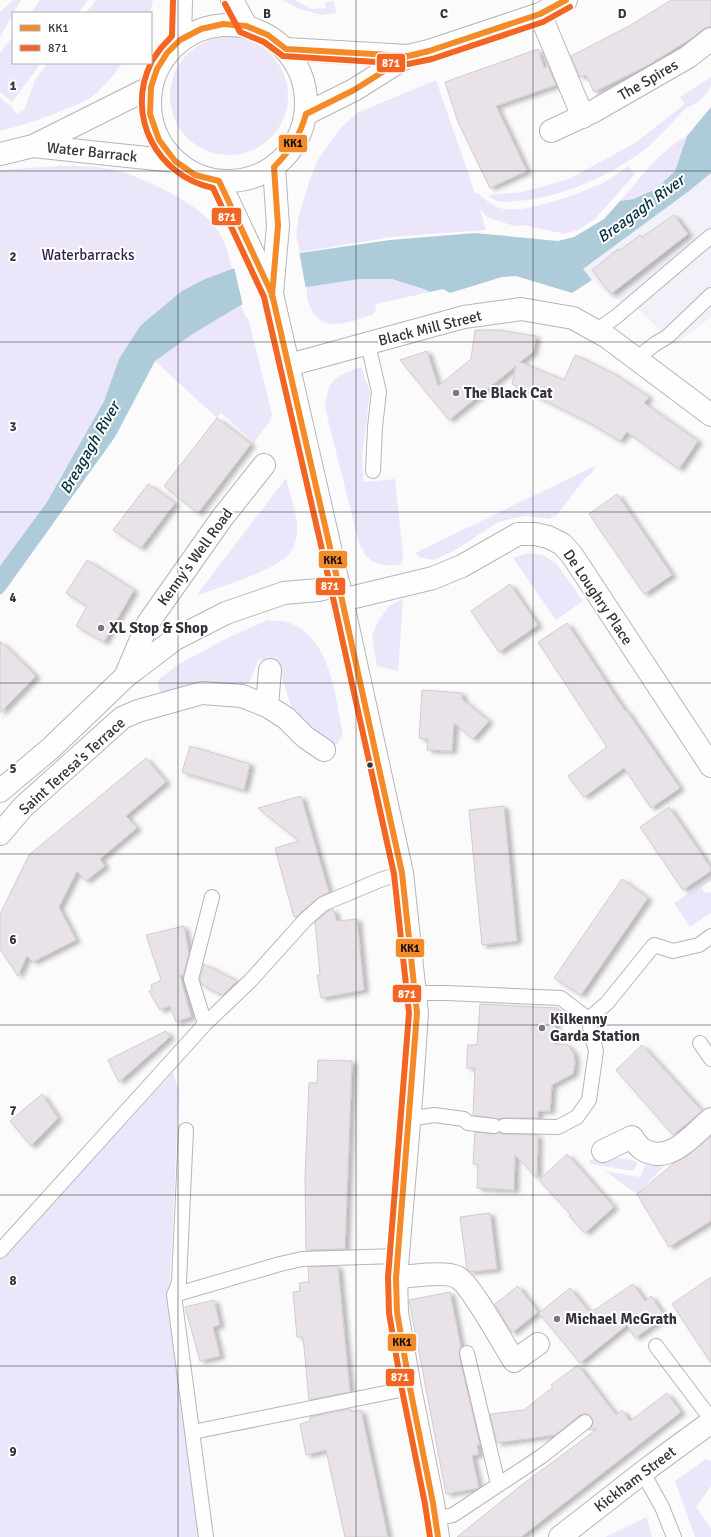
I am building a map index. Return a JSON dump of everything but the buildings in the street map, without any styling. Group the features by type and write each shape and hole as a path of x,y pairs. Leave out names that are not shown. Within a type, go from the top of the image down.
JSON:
{"street":[{"path":"180,40 181,0"},
{"path":"232,0 246,26"},
{"path":"286,49 408,56 429,51 540,14 566,0"},
{"path":"540,14 583,117"},
{"path":"223,24 246,26 268,34 286,49 299,68 304,83 306,90 306,114 300,134 289,152 274,167 256,176 238,181 218,181 195,175 175,161 159,140 150,114 151,87 157,69 167,53 180,40 201,29 223,24"},
{"name":"The Spires","path":"551,131 583,117 688,57 711,39"},
{"path":"306,114 354,90 408,56"},
{"name":"Water Barrack","path":"0,154 33,146 151,87"},
{"name":"Water Barrack","path":"33,146 175,161"},
{"path":"274,167 278,239 274,303"},
{"path":"218,181 274,303 402,873 417,1013 396,1278 397,1312 436,1528"},
{"name":"Black Mill Street","path":"289,365 464,317 521,309 573,318 607,337 711,414"},
{"name":"Kenny's Well Road","path":"125,677 148,623 222,518 264,465"},
{"name":"De Loughry Place","path":"340,592 433,578 462,566 518,534 535,534 548,537 562,544 572,555 711,766"},
{"name":"Kenny's Well Road","path":"0,791 52,748 125,677 175,640 226,614 284,593 318,590 340,592"},
{"path":"266,706 270,670"},
{"name":"Saint Teresa's Terrace","path":"0,834 23,807 122,718 138,711 202,693 242,696 266,706 286,718 305,737 324,750"},
{"path":"603,1151 632,1136 641,1148 653,1154 667,1153 677,1148 711,1119"},
{"path":"396,1278 416,1274 455,1276 462,1279 477,1300 514,1361 538,1344"},
{"name":"Kickham Street","path":"560,1537 711,1421"}],"lane":[{"path":"596,331 617,316 711,236"},
{"path":"636,359 655,344 667,337 711,295"},
{"path":"368,344 379,392 375,427 373,471"},
{"path":"0,1251 205,1024 250,980 305,920 323,904 380,880 402,873"},
{"path":"205,1024 191,979 212,897"},
{"path":"588,1019 607,1003 654,945 673,951 699,945 711,936"},
{"path":"409,1119 434,1115 464,1119 468,1123 499,1126 558,1127 577,1117 589,1100 596,1051 588,1019 562,998 415,993"},
{"path":"700,1043 711,1059"},
{"path":"186,1130 179,1282 174,1295 206,1537"},
{"path":"174,1295 302,1259 398,1256"},
{"path":"656,1346 711,1421"},
{"path":"467,1353 498,1484"},
{"path":"193,1432 410,1388"},
{"path":"436,1528 452,1515 542,1456 585,1422"},
{"path":"643,1473 662,1507 674,1537"}],"shaded area":[{"path":"711,173 711,317 675,345 638,309 610,296 582,269 689,191"}],"green space":[{"path":"13,0 21,0 14,12 12,12 12,16 0,37 0,12"},
{"path":"40,0 88,0 79,12 32,12"},
{"path":"96,0 153,0 150,12 87,12"},
{"path":"283,0 295,0 311,9 326,8 325,2 334,1 336,13 321,15 297,8"},
{"path":"12,37 12,64 40,64 12,102 0,92 0,53"},
{"path":"229,37 252,41 271,54 284,73 288,96 284,119 271,138 252,151 229,155 206,151 187,138 174,119 170,96 174,73 187,54 206,41"},
{"path":"47,64 121,64 97,93 88,99 45,117 0,131 0,97 13,108 16,114 24,110 35,80"},
{"path":"711,77 710,89 701,99 693,105 687,107 651,144 622,165 606,174 570,189 534,199 502,202 495,200 489,195 523,192 569,179 635,143 685,104 680,97"},
{"path":"436,80 475,193 478,193 496,207 504,209 527,208 572,196 598,185 628,166 635,174 595,219 578,230 565,234 523,225 514,226 487,217 480,209 486,230 391,237 300,252 296,235 299,215 309,182 318,160 338,131 357,113"},
{"path":"687,136 678,164 663,183 636,197 620,201 659,157"},
{"name":"Waterbarracks","path":"81,166 115,170 142,179 172,194 200,212 219,232 232,269 205,279 119,359 104,401 47,502 0,566 0,170"},
{"path":"406,258 450,293 443,289 376,304 375,312 372,315 350,322 335,324 322,321 316,316 309,306 307,299 307,287"},
{"path":"241,305 246,318 248,318 272,414 271,420 254,442 221,413 217,418 155,361 194,332"},
{"path":"361,367 370,392 362,458 364,482 395,479 403,555 400,565 380,564 370,559 362,550 325,408 329,390 334,380 345,373"},
{"path":"595,466 592,473 586,477 557,515 549,519 526,516 497,523 452,552 433,560 421,558 415,553"},
{"path":"286,478 297,522 296,540 290,553 272,567 196,596"},
{"path":"528,553 543,555 556,563 583,601 556,620 513,558"},
{"path":"403,599 398,671 377,666 372,636 378,622 389,606"},
{"path":"268,620 284,621 301,629 313,640 322,653 333,685 343,734 336,746 310,728 291,705 278,666 259,659 249,683 203,689 161,700 158,680 179,664 231,636"},
{"path":"711,878 711,880 701,887 705,893 711,892 711,913 690,927 674,903"},
{"path":"173,1072 179,1091 169,1302 190,1476 200,1537 0,1537 0,1260"},
{"path":"617,1158 632,1160 638,1163 633,1171 591,1164 589,1161 593,1159"},
{"path":"666,1164 637,1194 605,1171 640,1177 645,1165"},
{"path":"706,1459 711,1461 711,1486 696,1507 711,1528 711,1537 695,1537 675,1481"},
{"path":"647,1517 652,1537 605,1537"}],"water":[{"name":"Breagagh River","path":"711,107 711,173 583,269 592,280 572,293 516,276 502,277 450,293 443,289 430,292 392,279 359,279 307,287 241,305 194,333 155,361 115,437 4,592 0,595 0,566 47,502 104,401 119,359 141,325 182,291 205,279 232,269 300,253 390,240 475,233 558,241 574,237 604,219 620,201 633,199 656,189 675,171 687,136"}],"pier":[{"path":"299,251 306,289 243,306 234,267"}],"transit line":[{"name":"871","path":"152,61 172,36 173,0"},
{"name":"KK1","path":"438,1537 397,1312 396,1278 417,1013 402,873 342,600 272,294 219,181 195,175 175,161 159,140 150,114 151,87 157,69 167,53 180,40 201,29 223,24 246,26 268,35 286,49 408,56 429,51 540,14 566,0"},
{"name":"871","path":"225,4 240,32 264,42 283,56 408,64 432,59 543,22 570,7"},
{"name":"KK1","path":"272,296 278,226 274,167 294,143 306,114 354,90 408,56 418,54"},
{"name":"871","path":"151,64 144,83 142,103 144,123 151,141 162,157 176,171 193,181 213,188 264,297 334,602 394,874 409,1013 388,1277 389,1313 430,1537"}],"place":[{"name":"The Black Cat","path":"456,393"},
{"name":"XL Stop & Shop","path":"101,628"},
{"name":"Kilkenny Garda Station","path":"542,1028"},
{"name":"Michael McGrath","path":"557,1319"}]}
